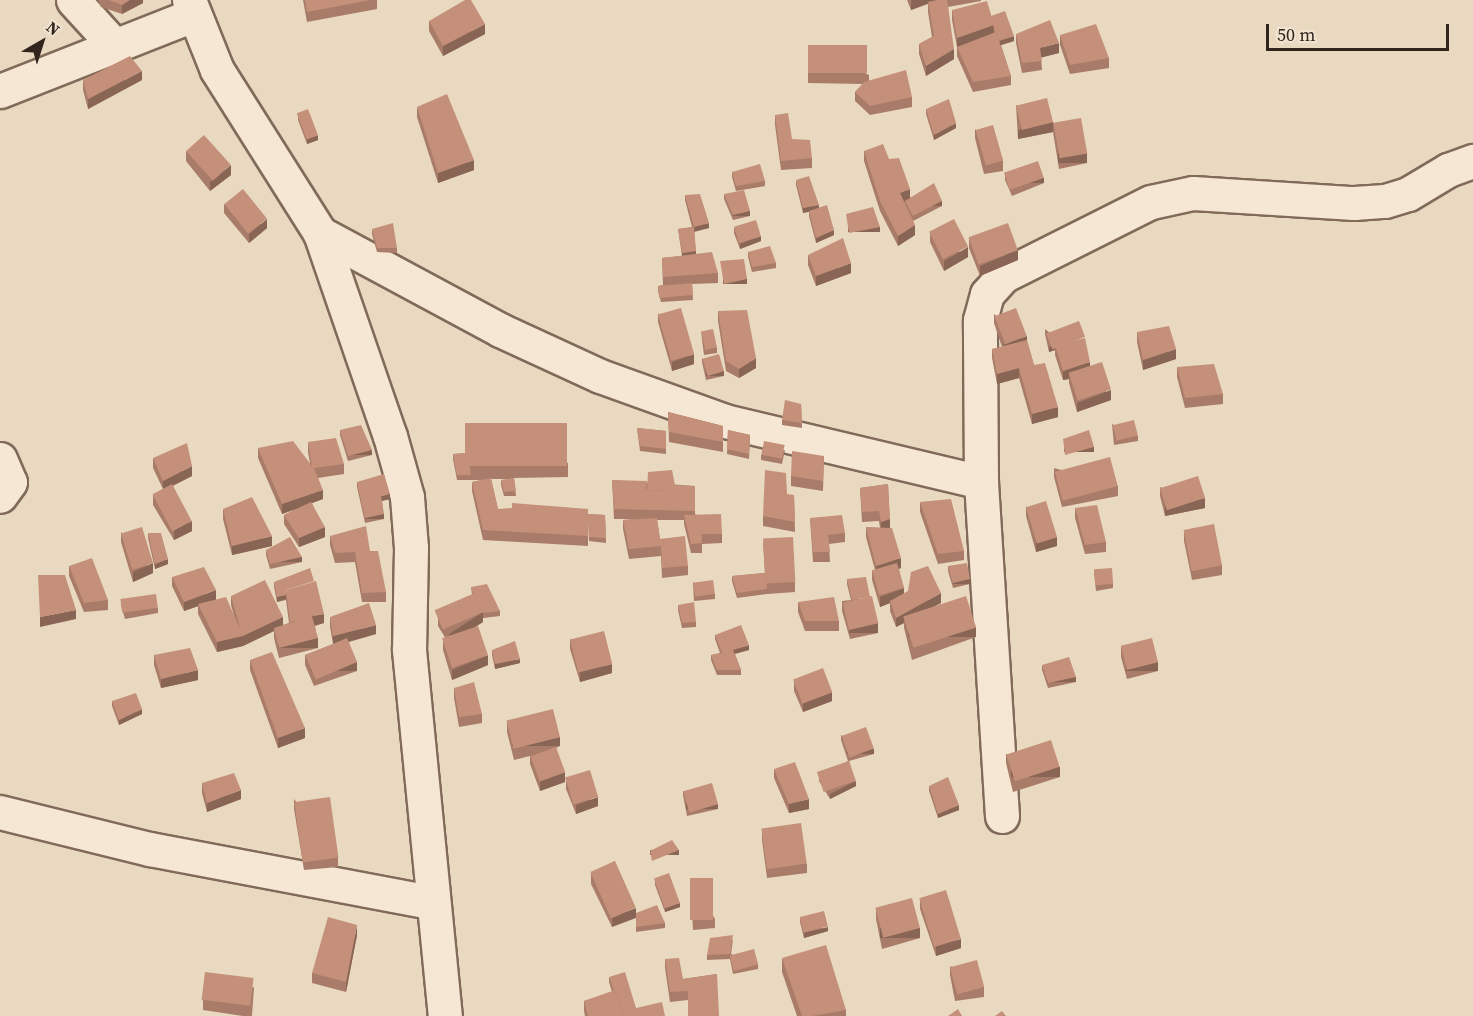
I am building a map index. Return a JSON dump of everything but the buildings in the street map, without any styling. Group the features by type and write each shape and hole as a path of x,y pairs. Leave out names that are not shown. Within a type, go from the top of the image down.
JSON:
{"street":[{"path":"73,0 115,46"},
{"path":"0,91 115,46 191,8 217,70 320,233 390,436 407,497 411,548 409,650 431,902 445,1016"},
{"path":"1002,816 981,482 980,320 987,294 1003,276 1151,202 1193,193 1354,203 1385,201 1408,194 1448,170 1473,160"},
{"path":"320,233 500,330 600,376 725,421 981,482"},
{"path":"0,459 10,482 0,496"},
{"path":"0,812 150,849 431,902"}]}
